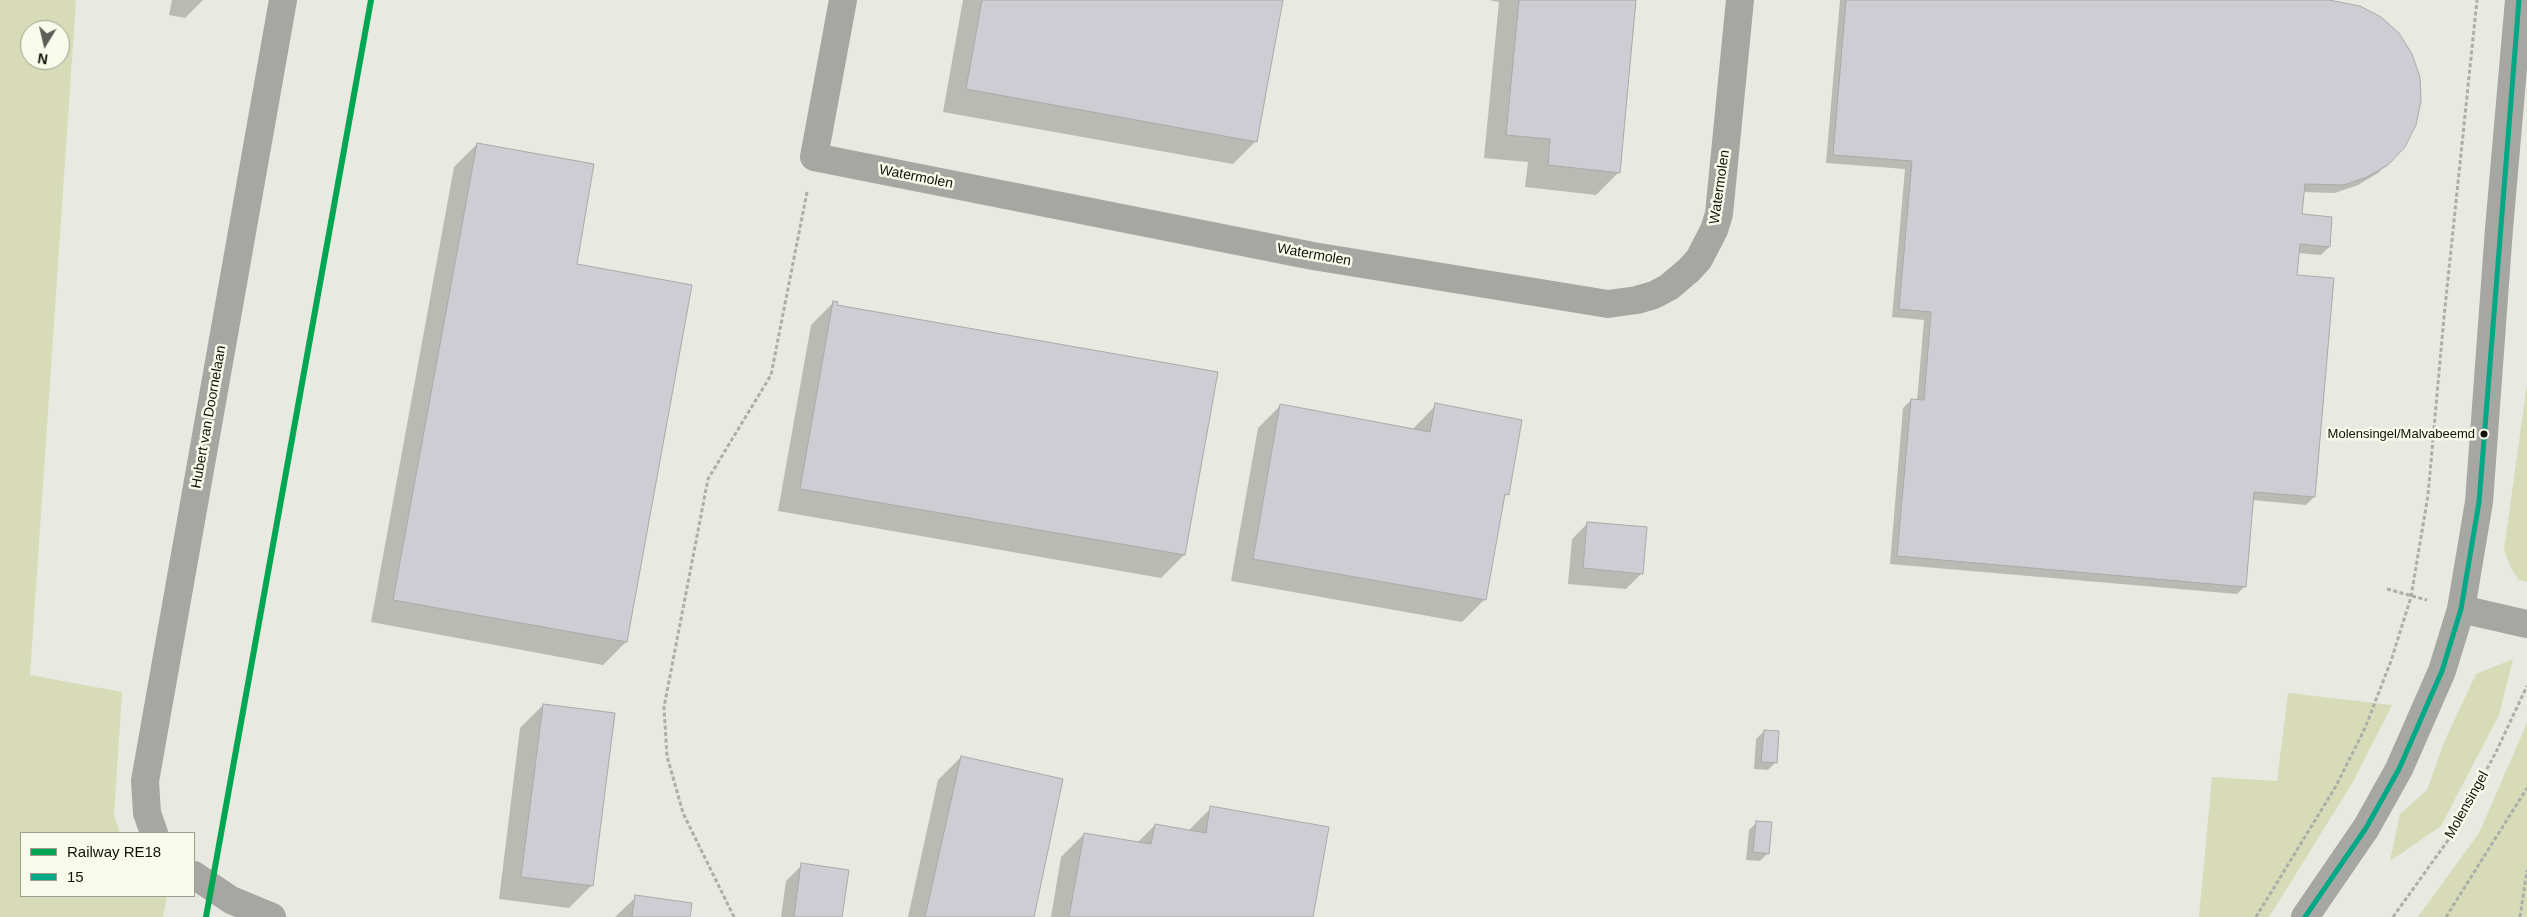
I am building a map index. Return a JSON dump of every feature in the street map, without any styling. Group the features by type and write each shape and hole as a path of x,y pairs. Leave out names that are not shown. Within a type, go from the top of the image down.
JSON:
{"street":[{"name":"Hubert van Doornelaan","path":"154,832 147,813 145,780 283,0"},
{"path":"814,157 843,0"},
{"name":"Watermolen","path":"814,157 1313,256 1594,303 1622,304 1654,295 1679,280 1699,259 1714,230 1718,214 1740,0"},
{"path":"2305,917 2366,828 2392,783 2442,671 2461,608 2480,502 2499,229 2519,0"},
{"path":"2461,608 2527,624"},
{"path":"195,876 231,900 272,917"}],"path":[{"path":"2256,917 2336,786 2365,728 2391,661 2411,596 2428,495 2444,317 2477,0"},
{"path":"734,917 683,813 667,756 664,707 708,479 771,375 814,157"},
{"path":"2387,589 2461,608"},
{"name":"Molensingel","path":"2393,917 2451,836 2496,752 2527,686"},
{"path":"2446,917 2527,788"},
{"path":"2520,917 2527,870"}],"green space":[{"path":"0,0 76,0 30,675 122,692 114,816 120,832 20,832 20,897 167,897 163,917 0,917"},
{"path":"2527,384 2527,582 2519,580 2511,568 2504,550"},
{"path":"2513,659 2499,715 2441,826 2390,861 2400,814 2427,790 2445,740 2476,674"},
{"path":"2288,693 2392,705 2353,782 2269,917 2199,917 2212,777 2277,781"},
{"path":"2527,723 2527,917 2418,917 2479,833"}],"building":[{"path":"982,0 1283,0 1257,142 966,89"},
{"path":"1519,0 1636,0 1620,173 1548,165 1550,139 1506,135"},
{"path":"1846,0 2329,0 2360,6 2381,17 2399,33 2412,54 2420,77 2421,101 2416,125 2405,147 2388,165 2367,177 2344,185 2305,184 2302,214 2332,217 2330,247 2300,244 2297,275 2334,278 2315,497 2254,492 2246,587 1897,556 1911,399 1924,400 1931,312 1899,309 1912,161 1833,155"},
{"path":"477,143 594,164 577,264 692,285 627,642 393,600"},
{"path":"833,301 838,302 837,305 1218,372 1185,555 800,489"},
{"path":"1435,403 1522,420 1509,495 1505,494 1486,600 1253,559 1280,404 1430,432"},
{"path":"1587,522 1647,527 1643,574 1583,568"},
{"path":"543,704 615,713 593,886 521,877"},
{"path":"1764,730 1779,731 1777,763 1761,762"},
{"path":"961,756 1063,779 1034,917 925,917"},
{"path":"1210,806 1329,827 1313,917 1069,917 1084,833 1151,844 1155,824 1206,833"},
{"path":"1756,821 1772,822 1769,854 1753,852"},
{"path":"801,863 849,870 842,917 794,917"},
{"path":"635,895 692,903 690,917 632,917"}],"rail line":[{"name":"RE18","path":"206,917 371,0"}],"transit line":[{"name":"15","path":"2305,917 2366,828 2399,769 2442,671 2461,609 2479,502 2519,0"}],"place":[{"name":"Molensingel/Malvabeemd","path":"2484,434"}]}
